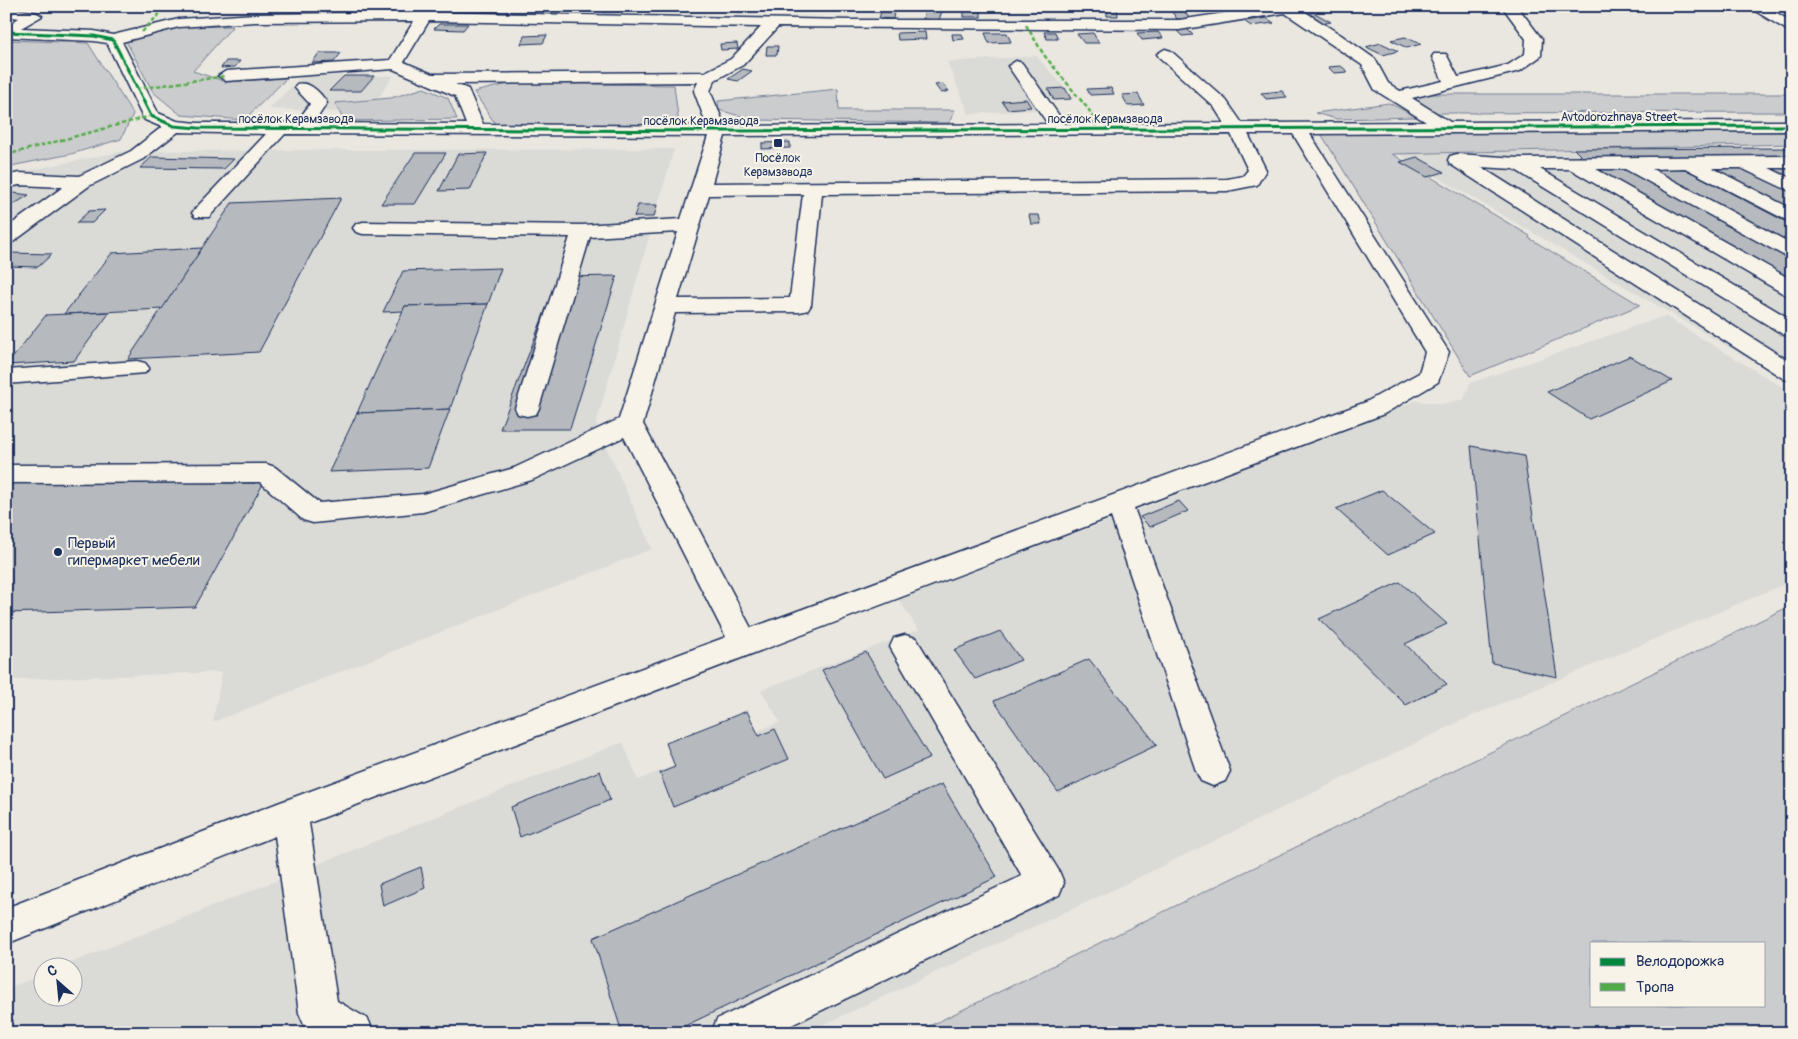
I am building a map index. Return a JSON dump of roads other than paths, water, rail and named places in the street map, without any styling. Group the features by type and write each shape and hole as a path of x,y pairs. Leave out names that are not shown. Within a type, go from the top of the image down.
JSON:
{"street":[{"path":"850,24 857,6"},
{"path":"1396,96 1514,68 1533,56 1534,40 1508,6"},
{"path":"1754,6 1792,29"},
{"path":"6,31 94,36 113,40 189,22 255,18 424,16 774,21 850,24 1179,25 1286,7 1336,38 1369,62 1381,86 1445,128"},
{"path":"6,12 35,16 6,31"},
{"path":"395,64 424,16"},
{"path":"62,34 102,21"},
{"path":"428,79 708,77 737,62 774,21"},
{"path":"121,22 131,22 142,32"},
{"name":"посёлок Керамзавода","path":"113,40 151,116 174,126 477,131 1445,128"},
{"path":"700,189 1227,185 1250,181 1257,170 1237,128 1220,104 1165,54"},
{"path":"1440,57 1452,82"},
{"path":"226,76 395,64 462,94 477,131"},
{"path":"1016,66 1060,130"},
{"path":"708,77 702,91 718,131 630,424 744,643"},
{"path":"301,129 319,103 303,88"},
{"path":"6,238 82,182 137,155 174,126"},
{"name":"Avtodorozhnaya Street","path":"1445,128 1792,126"},
{"path":"6,926 290,814 1375,408 1430,377 1438,352 1298,128"},
{"path":"202,213 280,129"},
{"path":"1792,162 1518,164 1457,160 1792,374"},
{"path":"1742,162 1792,186"},
{"path":"1573,163 1792,289"},
{"path":"1629,163 1792,252"},
{"path":"1688,163 1792,217"},
{"path":"1518,164 1792,330"},
{"path":"6,182 19,179 82,182"},
{"path":"665,306 800,305 813,188"},
{"path":"363,228 582,231 689,225"},
{"path":"527,408 582,231"},
{"path":"6,377 136,368"},
{"path":"6,474 266,473 313,513 423,503 523,474 630,424"},
{"path":"1117,506 1125,515 1213,771"},
{"path":"731,1033 1046,883 905,647"},
{"path":"290,814 319,1013 354,1033"}],"place":[{"name":"Посёлок Керамзавода","path":"778,143"},
{"name":"Первый гипермаркет мебели","path":"58,552"}]}
